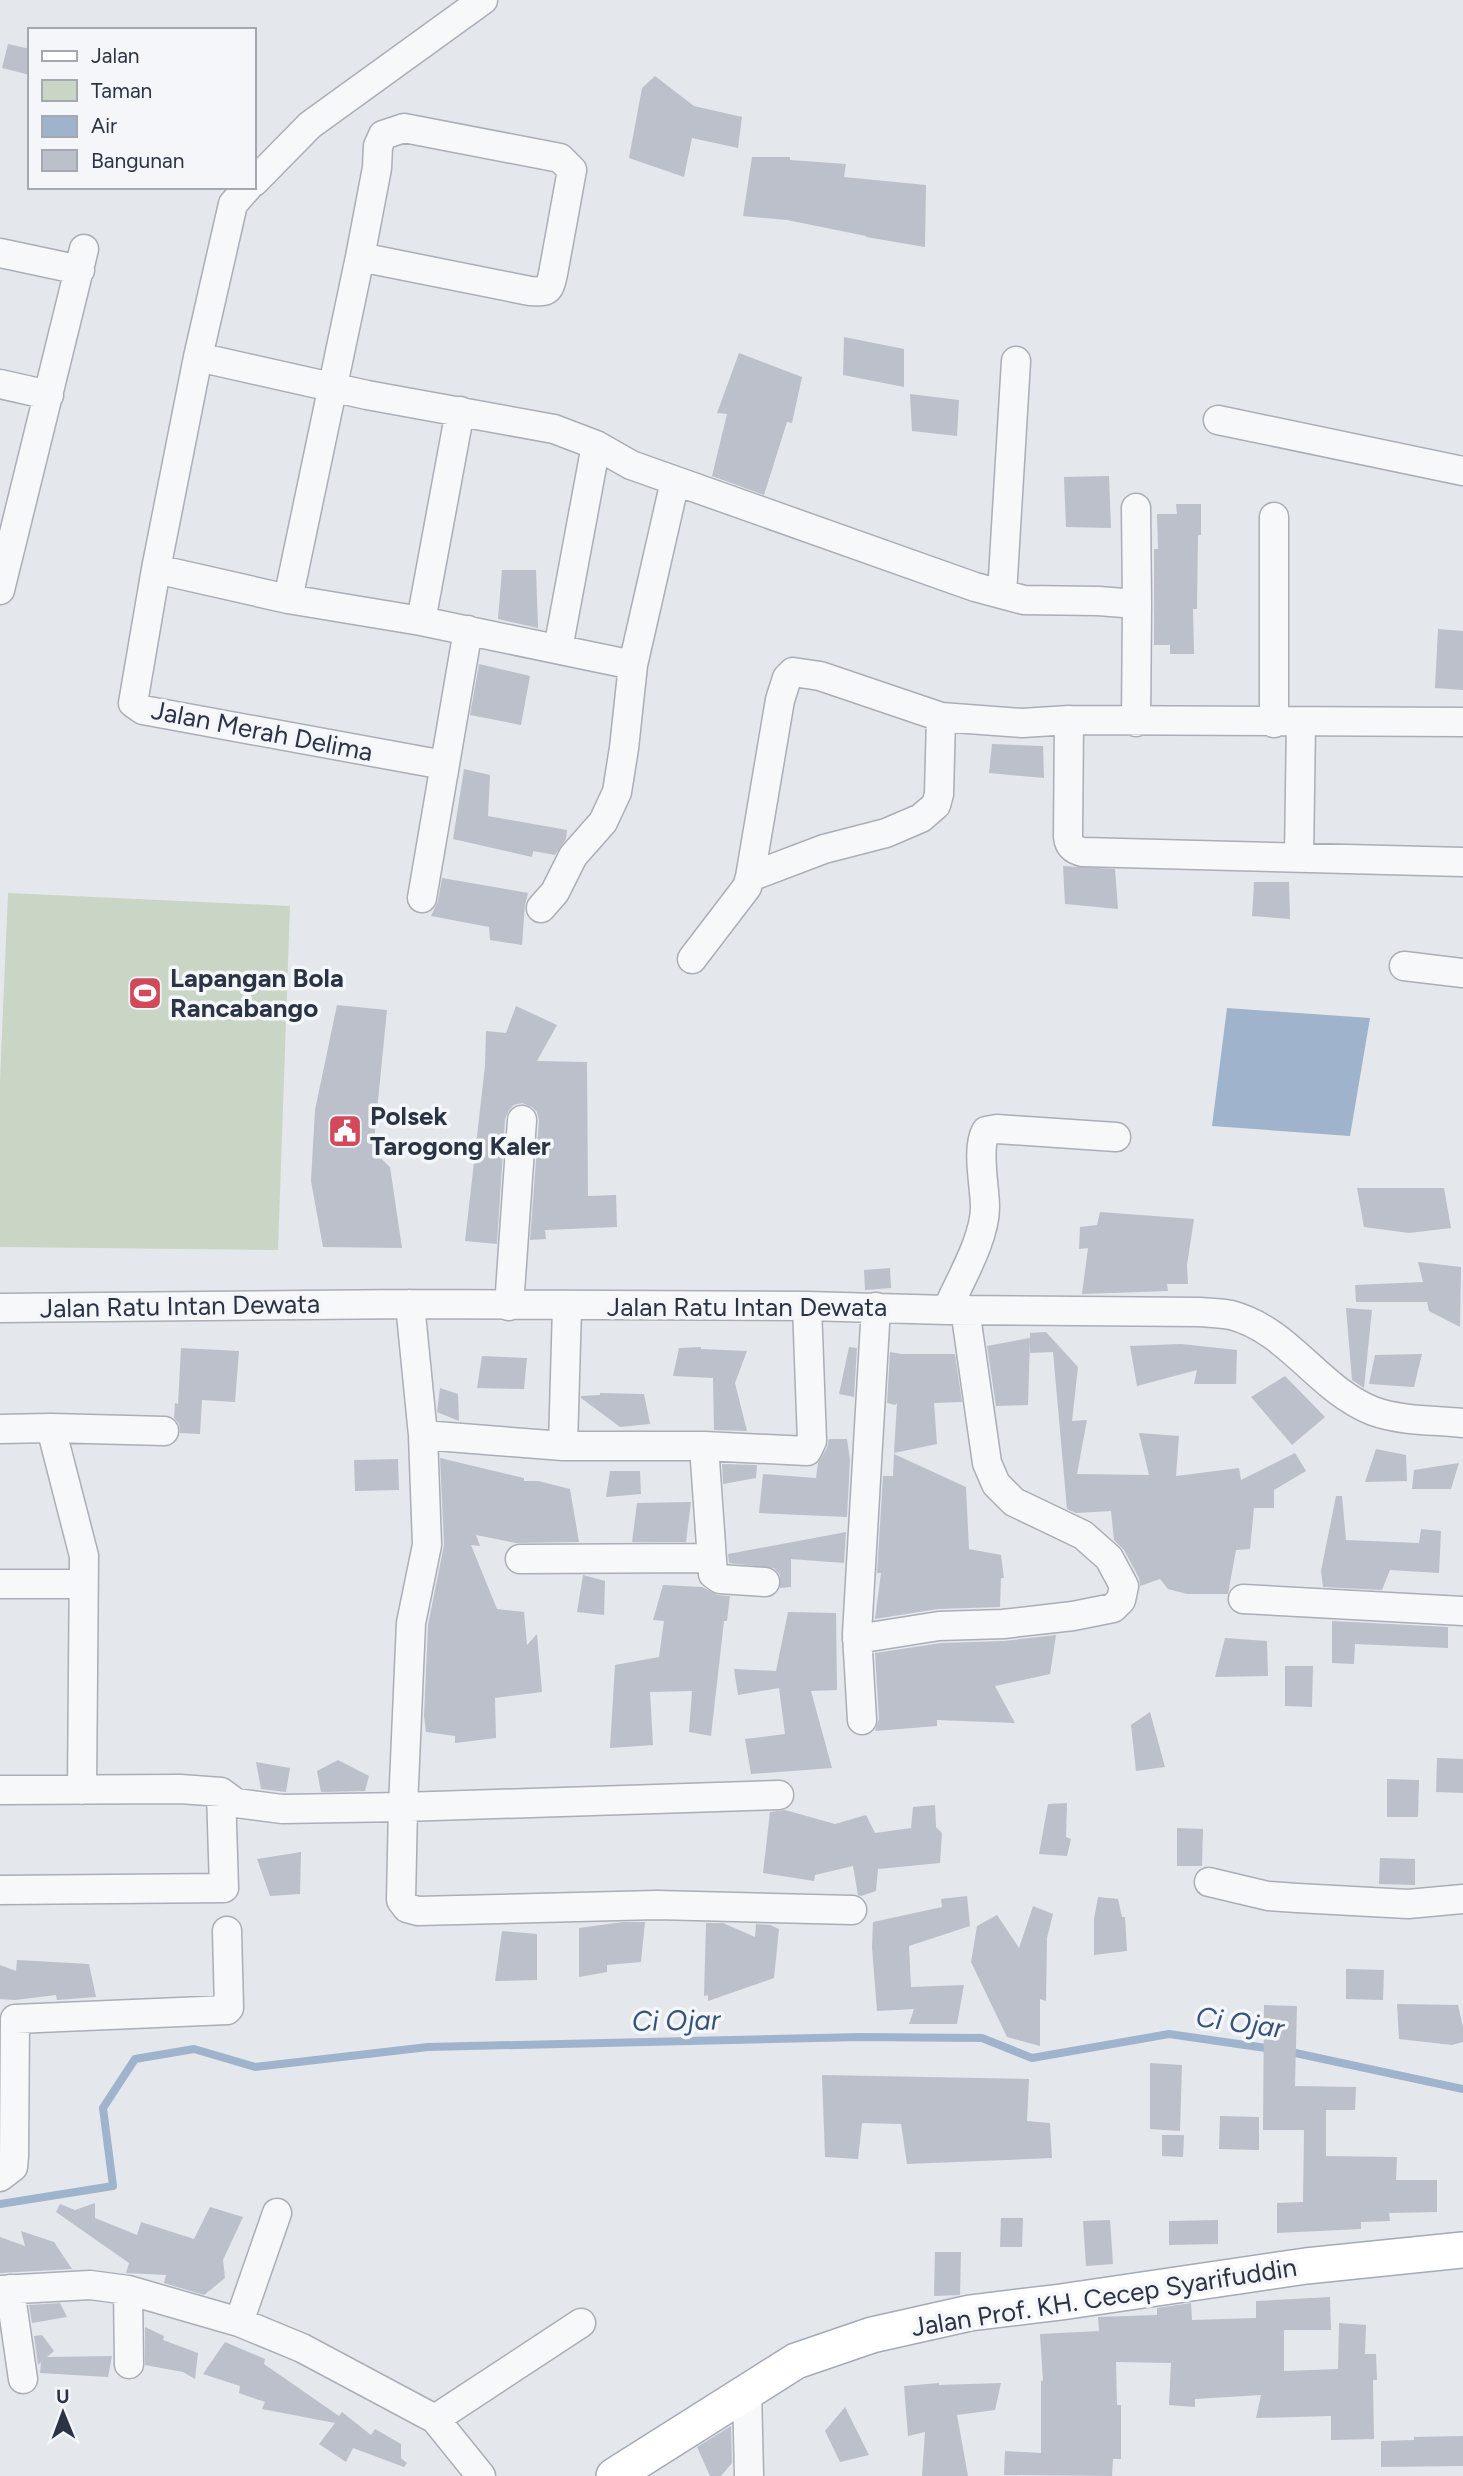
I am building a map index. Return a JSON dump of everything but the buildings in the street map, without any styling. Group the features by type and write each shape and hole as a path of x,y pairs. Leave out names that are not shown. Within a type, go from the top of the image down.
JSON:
{"main road":[{"name":"Jalan Prof. KH. Cecep Syarifuddin","path":"614,2476 796,2361 872,2335 970,2313 1306,2266 1463,2250"}],"street":[{"path":"256,179 310,125 483,0"},
{"path":"288,599 360,257 377,168 378,146 383,135 404,128 560,158 572,170 553,274 547,291 530,291 360,257"},
{"path":"245,189 233,204 198,357 156,569 288,599 421,621 633,665"},
{"path":"0,253 82,260 0,590"},
{"path":"198,357 331,387 554,429 596,445 631,465 975,587 1024,600 1137,604"},
{"path":"1002,594 1016,361"},
{"path":"0,384 49,395"},
{"path":"421,621 460,411"},
{"path":"1218,420 1463,471"},
{"path":"558,649 596,445"},
{"path":"541,908 555,892 573,856 603,822 617,792 633,665 675,481"},
{"path":"1136,508 1136,722"},
{"path":"1274,517 1299,857"},
{"name":"Jalan Merah Delima","path":"156,569 132,698 137,707 444,765"},
{"path":"422,898 468,631"},
{"path":"692,960 747,887 780,700 787,678 793,672 820,676 942,717 1021,723 1069,720 1463,722"},
{"path":"750,877 824,849 886,833 925,817 936,805 939,794 942,717"},
{"path":"1069,720 1068,837 1069,843 1076,850 1463,862"},
{"path":"1404,966 1463,973"},
{"path":"509,1306 522,1120"},
{"path":"857,1639 939,1626 1003,1624 1073,1616 1113,1608 1123,1595 1124,1586 1109,1558 1083,1535 1014,1502 996,1484 987,1463 956,1309 981,1233 985,1211 982,1143 986,1131 997,1129 1116,1137"},
{"path":"410,1304 423,1436 426,1545 411,1623 401,1900 407,1908 418,1911 666,1905 852,1910"},
{"name":"Jalan Ratu Intan Dewata","path":"0,1308 410,1304 567,1307 807,1306 1142,1310 1231,1315 1255,1325 1284,1343 1336,1390 1373,1411 1405,1418 1463,1423"},
{"path":"423,1436 564,1446 704,1446 807,1451 810,1446 807,1306"},
{"path":"564,1446 567,1307"},
{"path":"862,1720 857,1639 876,1307"},
{"path":"51,1428 84,1556 82,1790"},
{"path":"0,1429 164,1431"},
{"path":"704,1446 713,1574 720,1579 765,1582"},
{"path":"520,1559 711,1558"},
{"path":"0,1584 83,1584"},
{"path":"1243,1599 1463,1611"},
{"path":"0,1790 180,1789 221,1792 236,1803 282,1809 779,1795"},
{"path":"0,2177 13,2167 15,2156 7,2020 229,2008 221,1792"},
{"path":"1209,1882 1268,1896 1297,1898 1408,1904 1463,1899"},
{"path":"0,1890 225,1908"},
{"path":"239,2322 277,2213"},
{"path":"23,2379 5,2289 90,2285 128,2290 239,2322 302,2348 435,2419 481,2476"},
{"path":"128,2290 129,2364"},
{"path":"435,2419 581,2323"},
{"path":"747,2390 749,2476"}],"green space":[{"name":"Lapangan Bola Rancabango","path":"8,893 290,906 278,1250 0,1247 0,1080"}],"water":[{"path":"1227,1008 1370,1018 1350,1136 1212,1126"}],"waterway":[{"name":"Ci Ojar","path":"0,2204 113,2186 103,2108 135,2059 194,2049 255,2067 428,2047 859,2037 982,2038 1032,2058 1169,2034 1273,2049"},
{"name":"Ci Ojar","path":"1286,2051 1463,2089"}],"place":[{"name":"Lapangan Bola Rancabango","path":"145,993"},
{"name":"Polsek Tarogong Kaler","path":"345,1131"}]}
